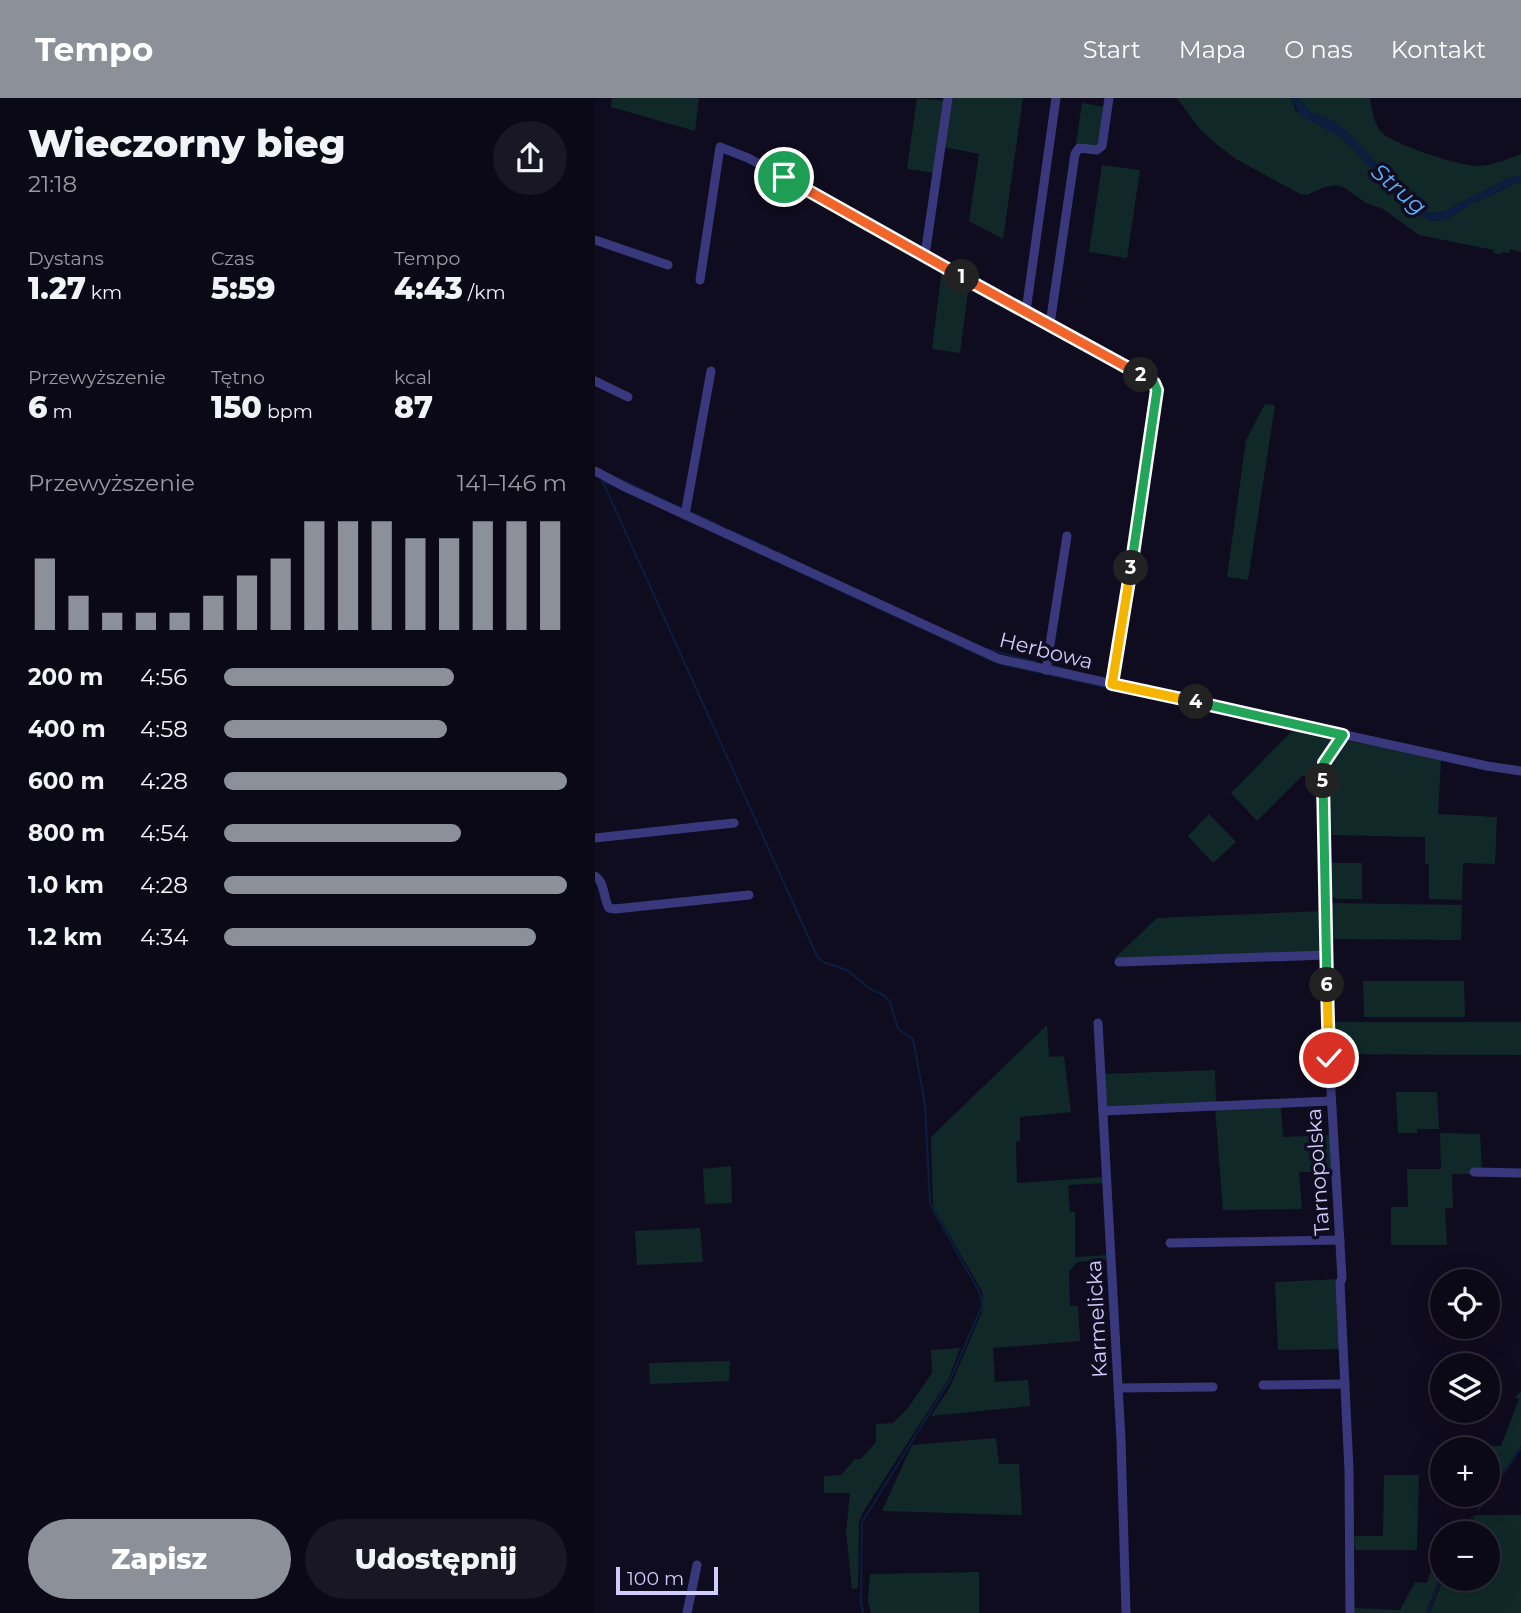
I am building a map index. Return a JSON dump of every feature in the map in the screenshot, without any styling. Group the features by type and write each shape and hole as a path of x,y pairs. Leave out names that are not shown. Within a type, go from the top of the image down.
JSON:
{"street":[{"path":"925,255 949,98"},
{"path":"1026,311 1056,98"},
{"path":"1050,324 1075,154 1079,148 1097,150 1102,146 1109,98"},
{"path":"700,280 720,147 760,165 1151,380 1157,390 1112,684"},
{"path":"595,240 667,265"},
{"path":"685,515 711,371"},
{"path":"595,381 628,397"},
{"name":"Herbowa","path":"595,471 986,654 1046,670 1343,735 1521,771"},
{"path":"1046,670 1067,536"},
{"name":"Tarnopolska","path":"1343,735 1322,769 1331,1101 1340,1241 1349,1470 1350,1613"},
{"path":"595,838 734,823"},
{"path":"595,876 601,881 609,908 615,909 749,895"},
{"path":"1119,962 1327,955"},
{"name":"Karmelicka","path":"1098,1023 1118,1388 1126,1613"},
{"path":"1103,1111 1331,1101"},
{"path":"1474,1172 1521,1173"},
{"path":"1170,1243 1340,1241"},
{"path":"1263,1385 1345,1384"},
{"path":"1118,1388 1213,1387"},
{"path":"687,1613 697,1565"}],"green space":[{"path":"612,98 699,98 695,131 611,107"},
{"path":"917,98 946,101 935,173 907,169"},
{"path":"951,98 1023,98 1003,239 969,221 979,154 944,147"},
{"path":"1177,98 1291,98 1296,111 1339,136 1357,152 1398,199 1431,221 1446,220 1471,204 1521,181 1521,252 1510,249 1510,253 1494,253 1494,250 1419,235 1383,209 1366,203 1336,185 1307,195 1300,194 1236,159 1216,144 1199,128"},
{"path":"1298,98 1370,98 1377,126 1389,138 1429,154 1470,165 1490,164 1521,154 1521,175 1507,179 1443,212 1429,213 1416,205 1394,184 1347,132 1333,121 1311,113"},
{"path":"1082,103 1105,107 1099,147 1076,145"},
{"path":"1102,165 1140,170 1127,258 1089,252"},
{"path":"942,269 969,283 960,353 932,349"},
{"path":"1265,404 1275,405 1248,580 1227,577 1246,440"},
{"path":"1293,730 1337,740 1316,763 1318,775 1302,776 1257,821 1231,793"},
{"path":"1345,740 1441,760 1438,814 1497,817 1495,864 1463,863 1462,900 1429,899 1429,864 1425,864 1425,837 1327,835 1325,780 1328,766"},
{"path":"1209,814 1236,842 1213,863 1188,836"},
{"path":"1327,863 1362,863 1362,899 1337,899 1330,896"},
{"path":"1330,903 1462,905 1461,940 1328,939"},
{"path":"1324,911 1324,948 1321,952 1114,959 1157,918"},
{"path":"1363,981 1464,981 1465,1017 1364,1017"},
{"path":"1333,1022 1521,1022 1521,1055 1331,1054 1330,1026"},
{"path":"1047,1025 1049,1057 1064,1056 1071,1112 1020,1117 1020,1141 1016,1142 1017,1183 1104,1177 1105,1183 1068,1185 1070,1212 1075,1212 1075,1257 1108,1255 1109,1259 1077,1262 1069,1272 1070,1306 1078,1306 1080,1341 993,1348 995,1382 1028,1380 1030,1406 931,1416 950,1387 982,1312 983,1293 933,1207 931,1137"},
{"path":"1215,1070 1216,1103 1109,1107 1103,1102 1102,1074"},
{"path":"1396,1092 1437,1092 1439,1129 1417,1129 1417,1133 1398,1133"},
{"path":"1281,1105 1283,1137 1330,1135 1333,1172 1299,1172 1302,1209 1223,1210 1215,1108"},
{"path":"1440,1133 1480,1134 1482,1170 1472,1174 1452,1174 1453,1208 1445,1208 1447,1245 1391,1245 1391,1207 1408,1207 1407,1169 1441,1169"},
{"path":"731,1166 732,1203 705,1204 703,1169"},
{"path":"700,1228 703,1262 637,1265 635,1231"},
{"path":"1340,1279 1342,1349 1278,1350 1275,1282"},
{"path":"960,1348 948,1380 863,1512 859,1522 858,1588 852,1589 846,1532 850,1493 824,1493 824,1476 841,1475 855,1459 861,1459 876,1442 876,1424 893,1423 908,1408 932,1373 931,1350"},
{"path":"730,1361 729,1381 650,1384 649,1363"},
{"path":"1521,1391 1521,1446 1500,1476 1500,1446 1519,1399 1515,1398"},
{"path":"996,1438 999,1464 1019,1464 1022,1515 882,1511 912,1445"},
{"path":"1384,1475 1419,1475 1417,1550 1355,1550 1354,1536 1383,1536"},
{"path":"1476,1515 1521,1515 1521,1613 1430,1613 1438,1591 1500,1591 1500,1521 1472,1521"},
{"path":"979,1572 979,1613 871,1613 868,1600 870,1574"},
{"path":"1430,1573 1430,1591 1434,1591 1426,1613 1354,1613 1354,1608 1400,1610 1415,1582 1427,1583"}],"water":[{"name":"Strug","path":"1291,98 1298,98 1311,113 1333,121 1347,132 1394,184 1416,205 1429,213 1443,212 1507,179 1521,175 1521,181 1471,204 1446,220 1431,221 1398,199 1357,152 1339,136 1301,116"}],"waterway":[{"path":"619,479 681,508"},
{"path":"602,480 817,956 823,962 847,970 870,989 884,995 890,1002 898,1029 913,1039 925,1104 930,1204 980,1293 982,1306 950,1380 862,1522 863,1613"},
{"path":"603,481 995,662"},
{"path":"692,513 719,525"},
{"path":"729,530 767,547"},
{"path":"777,552 788,557"},
{"path":"987,649 1036,662"},
{"path":"1001,664 1118,690"},
{"path":"1050,665 1072,671"},
{"path":"1153,688 1206,700"},
{"path":"1141,695 1317,734"},
{"path":"1217,702 1223,703"},
{"path":"1235,706 1318,724"},
{"path":"1478,1510 1521,1448"},
{"path":"1469,1521 1473,1516"},
{"path":"1428,1613 1436,1591"}],"route":[{"path":"784,177 1151,380 1156,386 1112,684 1343,735 1322,769 1329,1058"}]}
